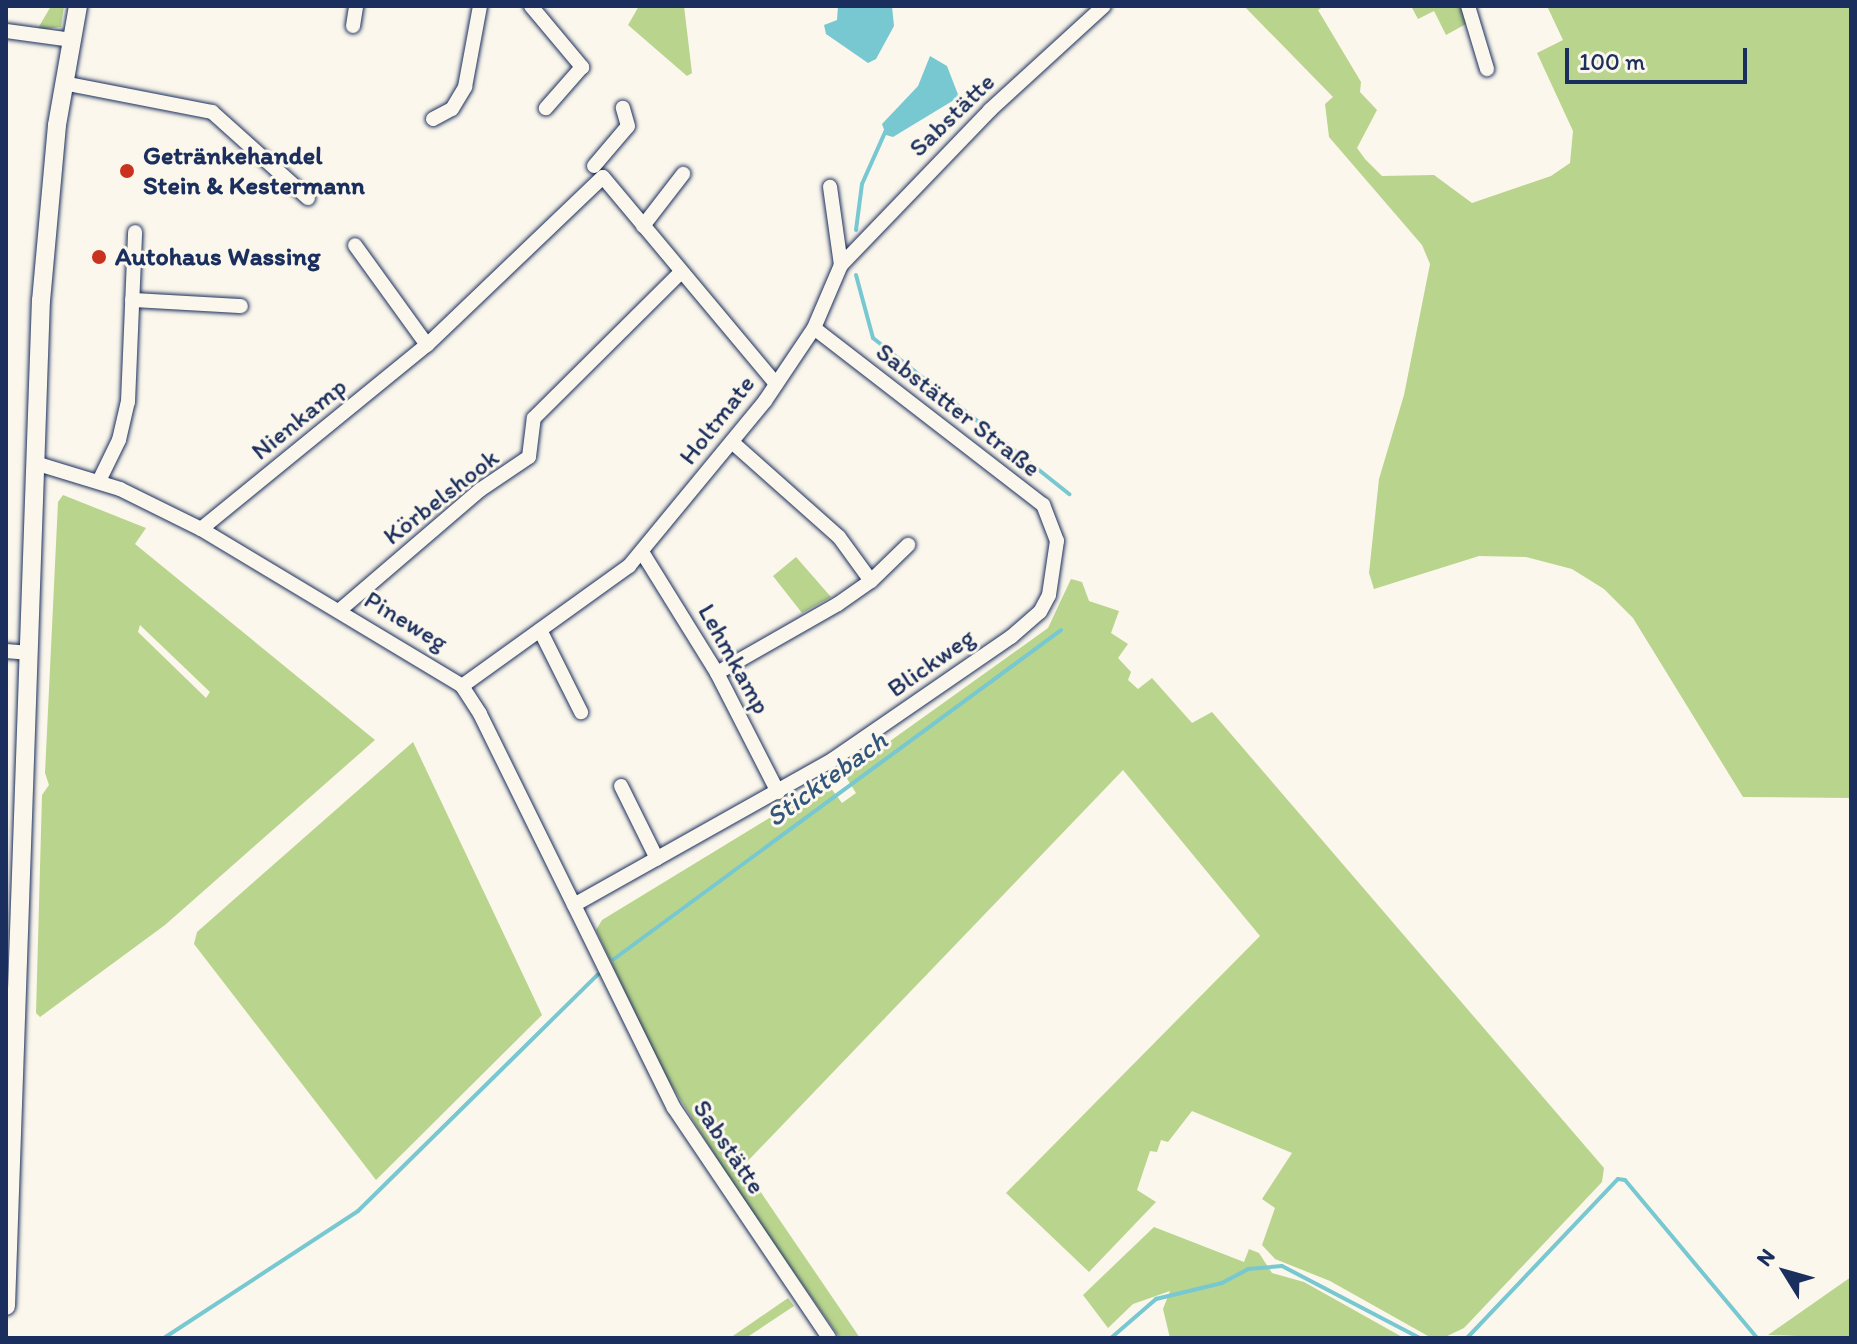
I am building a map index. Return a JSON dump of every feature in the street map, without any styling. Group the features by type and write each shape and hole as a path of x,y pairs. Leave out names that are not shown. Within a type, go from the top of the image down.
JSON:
{"main road":[{"path":"6,1306 44,249 63,83 78,6"}],"street":[{"path":"353,26 356,6"},
{"path":"433,119 452,109 465,87 480,6"},
{"name":"Sabstätte","path":"841,265 990,110 1104,6"},
{"path":"1468,6 1487,69"},
{"path":"536,8 582,67 546,108"},
{"path":"6,31 72,40"},
{"path":"63,83 212,112 308,198"},
{"name":"Nienkamp","path":"201,529 427,345 595,167 628,126 623,108"},
{"path":"595,167 776,384"},
{"path":"643,226 683,174"},
{"path":"830,187 841,265"},
{"path":"99,481 125,420 135,232"},
{"path":"355,245 427,345"},
{"name":"Holtmate","path":"462,686 610,584 642,552 776,384 814,328 841,265"},
{"name":"Körbelshook","path":"340,610 480,490 529,457 534,418 681,272"},
{"path":"132,300 241,306"},
{"name":"Sabstätter Straße","path":"814,328 1043,505 1057,541"},
{"path":"732,442 839,537 871,581"},
{"name":"Pineweg","path":"35,463 99,481 201,529 462,686 607,972"},
{"name":"Blickweg","path":"574,905 778,792 1028,624 1040,612 1056,577 1057,541"},
{"path":"717,673 871,581 908,545"},
{"name":"Lehmkamp","path":"642,552 717,673 778,792"},
{"path":"540,630 581,712"},
{"path":"6,651 30,653"},
{"path":"621,786 657,859"},
{"name":"Sabstätte","path":"607,972 674,1108 829,1338"}],"green space":[{"path":"51,6 64,6 61,27 37,30"},
{"path":"639,6 684,6 692,73 687,76 628,25"},
{"path":"1244,6 1324,6 1318,10 1361,82 1360,92 1377,110 1357,148 1365,159 1382,176 1434,175 1472,203 1551,176 1570,163 1573,131 1537,53 1563,40 1547,6 1851,6 1851,798 1743,797 1633,618 1604,589 1572,569 1526,557 1479,556 1374,589 1369,573 1379,479 1404,395 1430,264 1422,245 1329,137 1325,104 1333,97"},
{"path":"1411,6 1462,6 1466,24 1446,35 1434,11 1418,19"},
{"path":"63,495 146,528 135,544 375,740 165,925 40,1017 36,1013 42,795 49,785 45,773 58,502","holes":["140,625 210,692 206,698 138,632"]},
{"path":"796,557 831,597 802,613 773,576"},
{"path":"1071,579 1082,582 1089,601 1119,611 1111,633 1128,644 1118,658 1131,672 1128,680 1138,689 1152,678 1192,723 1212,712 1604,1168 1602,1182 1464,1328 1443,1338 1428,1336 1330,1281 1275,1259 1262,1245 1275,1208 1262,1199 1292,1153 1192,1111 1168,1142 1161,1140 1157,1152 1150,1151 1137,1190 1156,1202 1089,1272 1006,1193 1260,936 1123,770 743,1166 860,1338 840,1338 737,1191 660,1067 596,930 602,920 827,783 842,803 856,793 844,774 1048,628"},
{"path":"413,742 542,1015 376,1180 194,944 197,932"},
{"path":"1154,1227 1244,1262 1249,1249 1259,1253 1272,1273 1304,1282 1404,1338 1170,1338 1163,1309 1170,1291 1133,1304 1108,1328 1083,1295"},
{"path":"1851,1277 1851,1338 1768,1335"},
{"path":"788,1298 794,1306 746,1338 730,1338"}],"water":[{"path":"838,6 892,6 894,26 876,59 868,63 826,34 824,25 837,20"},
{"path":"930,56 947,66 959,97 893,137 886,135 882,124 918,86"}],"waterway":[{"path":"856,230 862,184 886,130"},
{"name":"Sticktebach","path":"856,275 873,338 1069,494"},
{"name":"Sticktebach","path":"614,959 1061,630"},
{"path":"164,1338 358,1211 598,974"},
{"path":"1467,1338 1618,1179 1625,1180 1757,1338"},
{"path":"1111,1338 1156,1299 1222,1283 1248,1269 1282,1266 1420,1338"}],"place":[{"name":"Getränkehandel Stein & Kestermann","path":"127,171"},
{"name":"Autohaus Wassing","path":"99,257"}]}
